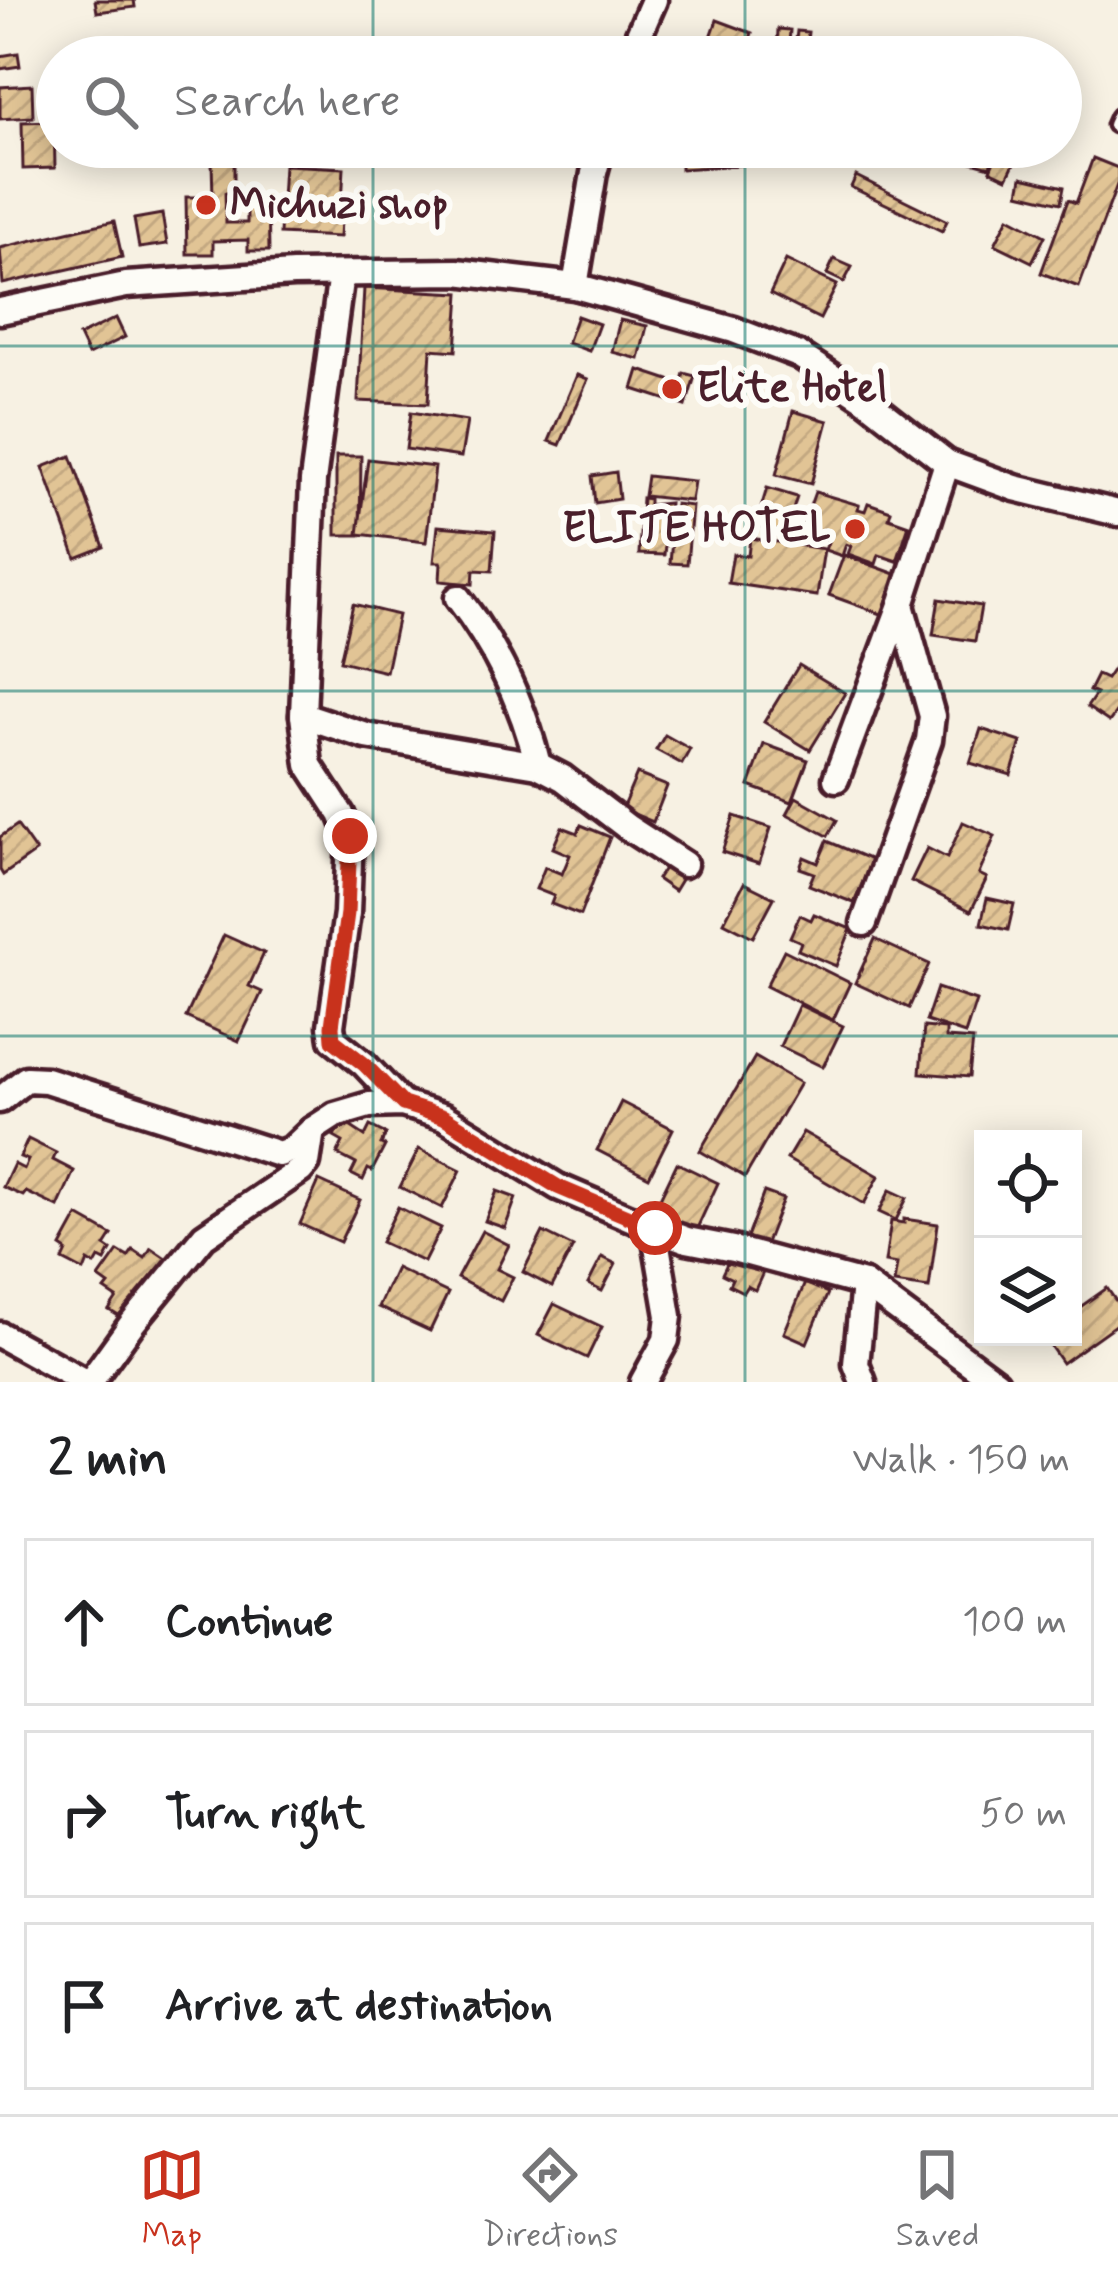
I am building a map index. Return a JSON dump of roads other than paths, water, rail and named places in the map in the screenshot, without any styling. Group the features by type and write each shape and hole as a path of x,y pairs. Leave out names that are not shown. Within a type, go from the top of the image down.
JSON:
{"street":[{"path":"638,36 654,0"},
{"path":"575,286 595,168"},
{"path":"0,310 126,285 341,274 457,272 575,286 734,330 799,356 864,398 947,464 1015,488 1118,513"},
{"path":"341,274 313,481 303,715 309,765 350,836 333,1040 403,1104"},
{"path":"836,779 947,464"},
{"path":"458,598 480,627 517,697 538,765"},
{"path":"864,923 929,740 932,716 901,605"},
{"path":"303,715 366,736 538,765 684,863"},
{"path":"0,1100 26,1079 46,1080 280,1154 335,1115 369,1105 403,1104 444,1117 558,1187 655,1228 864,1284 996,1382"},
{"path":"0,1335 87,1382 204,1236 301,1170 307,1163 312,1130"},
{"path":"643,1382 666,1340 669,1316 655,1228"},
{"path":"863,1382 856,1364 864,1284"}],"place":[{"name":"Michuzi shop","path":"206,205"},
{"name":"Elite Hotel","path":"672,389"},
{"name":"ELITE HOTEL","path":"855,529"}]}
